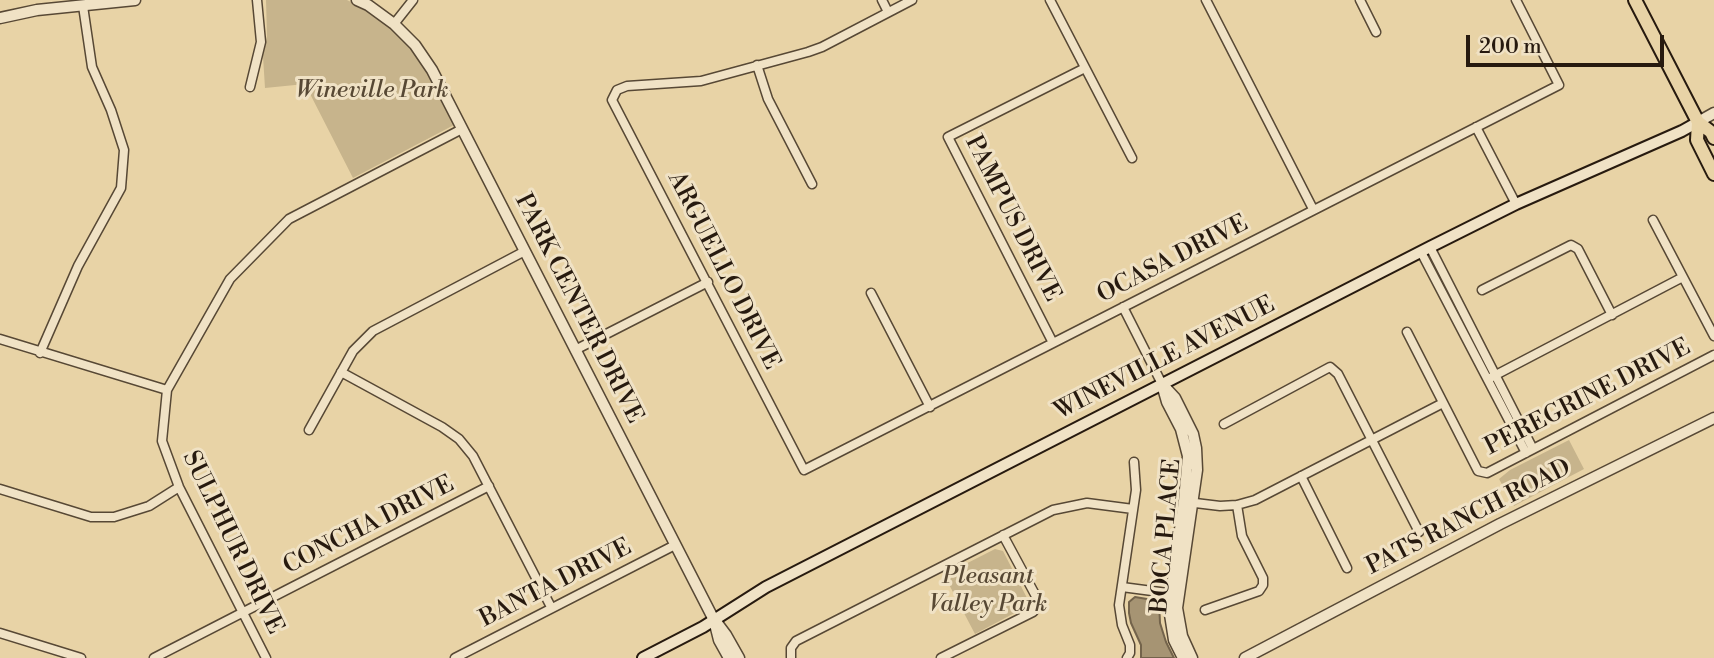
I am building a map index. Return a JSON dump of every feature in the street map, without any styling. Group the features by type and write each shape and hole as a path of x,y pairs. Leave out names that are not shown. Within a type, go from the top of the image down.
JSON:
{"main road":[{"path":"1635,0 1698,122 1711,132 1714,138"},
{"path":"1698,122 1697,140 1714,174"},
{"name":"WINEVILLE AVENUE","path":"643,658 714,620 766,587 1425,250 1516,204 1698,122"}],"street":[{"path":"0,18 37,10 135,0"},
{"path":"250,87 261,42 257,0"},
{"name":"PARK CENTER DRIVE","path":"357,0 394,24 415,45 432,70 714,620 726,635 738,658"},
{"path":"394,24 413,0"},
{"path":"882,0 888,12"},
{"path":"812,184 768,99 757,65 822,47 912,0"},
{"path":"1050,0 1132,158"},
{"path":"1206,0 1313,209"},
{"path":"1360,0 1376,32"},
{"name":"OCASA DRIVE","path":"804,470 1559,85 1516,0"},
{"path":"40,353 78,266 121,188 124,150 111,110 92,67 83,6"},
{"name":"ARGUELLO DRIVE","path":"757,65 701,81 655,82 627,86 617,90 612,100 804,470"},
{"name":"PAMPUS DRIVE","path":"1053,343 947,137 1085,68"},
{"name":"WINEVILLE AVENUE","path":"1698,122 1714,113"},
{"path":"1476,127 1516,204"},
{"name":"SULPHUR DRIVE","path":"266,658 178,487 162,441 167,390 230,279 289,219 463,129"},
{"path":"1653,220 1714,336"},
{"path":"1482,290 1572,245 1578,249 1612,314"},
{"path":"1425,250 1529,451"},
{"path":"309,430 353,351 379,327 525,251"},
{"path":"1491,378 1683,277"},
{"path":"575,350 708,282"},
{"path":"871,293 929,407"},
{"name":"BOCA PLACE","path":"1123,307 1162,384 1185,442 1188,502 1170,624 1183,658"},
{"path":"1188,502 1237,505 1255,499 1443,403 1407,332"},
{"path":"0,339 167,390"},
{"name":"PEREGRINE DRIVE","path":"1443,403 1478,471 1487,473 1714,355"},
{"path":"1224,424 1330,367 1338,374 1419,532"},
{"path":"341,372 459,439 473,456 551,607"},
{"name":"PATS RANCH ROAD","path":"1245,658 1500,524 1714,418"},
{"path":"1128,655 1121,617 1122,587 1136,490 1134,462"},
{"path":"1301,476 1347,568"},
{"name":"CONCHA DRIVE","path":"154,658 489,486"},
{"path":"0,489 91,517 114,517 149,506 178,487"},
{"path":"791,658 791,648 796,642 1054,510 1087,503 1133,509"},
{"path":"1205,610 1259,591 1263,584 1263,578 1242,536 1237,505"},
{"path":"941,658 1033,612 1037,607 1038,600 1003,535"},
{"name":"BANTA DRIVE","path":"455,658 675,545"},
{"path":"1122,587 1174,594"},
{"name":"BOCA PLACE","path":"1174,594 1178,623 1192,658"},
{"name":"PARK CENTER DRIVE","path":"714,620 719,640 729,658"},
{"path":"0,633 81,658"},
{"path":"38,658 41,646"}],"green space":[{"name":"Wineville Park","path":"266,0 347,0 379,16 401,34 421,60 454,125 353,178 305,84 265,88 263,56 267,36"},
{"path":"1569,440 1584,469 1514,506 1499,479 1510,470"},
{"name":"Pleasant Valley Park","path":"995,549 1003,551 1027,598 1027,604 975,634 944,575"}],"shaded area":[{"path":"1135,597 1159,601 1160,623 1174,658 1141,658 1141,645 1129,613 1129,602"}]}
